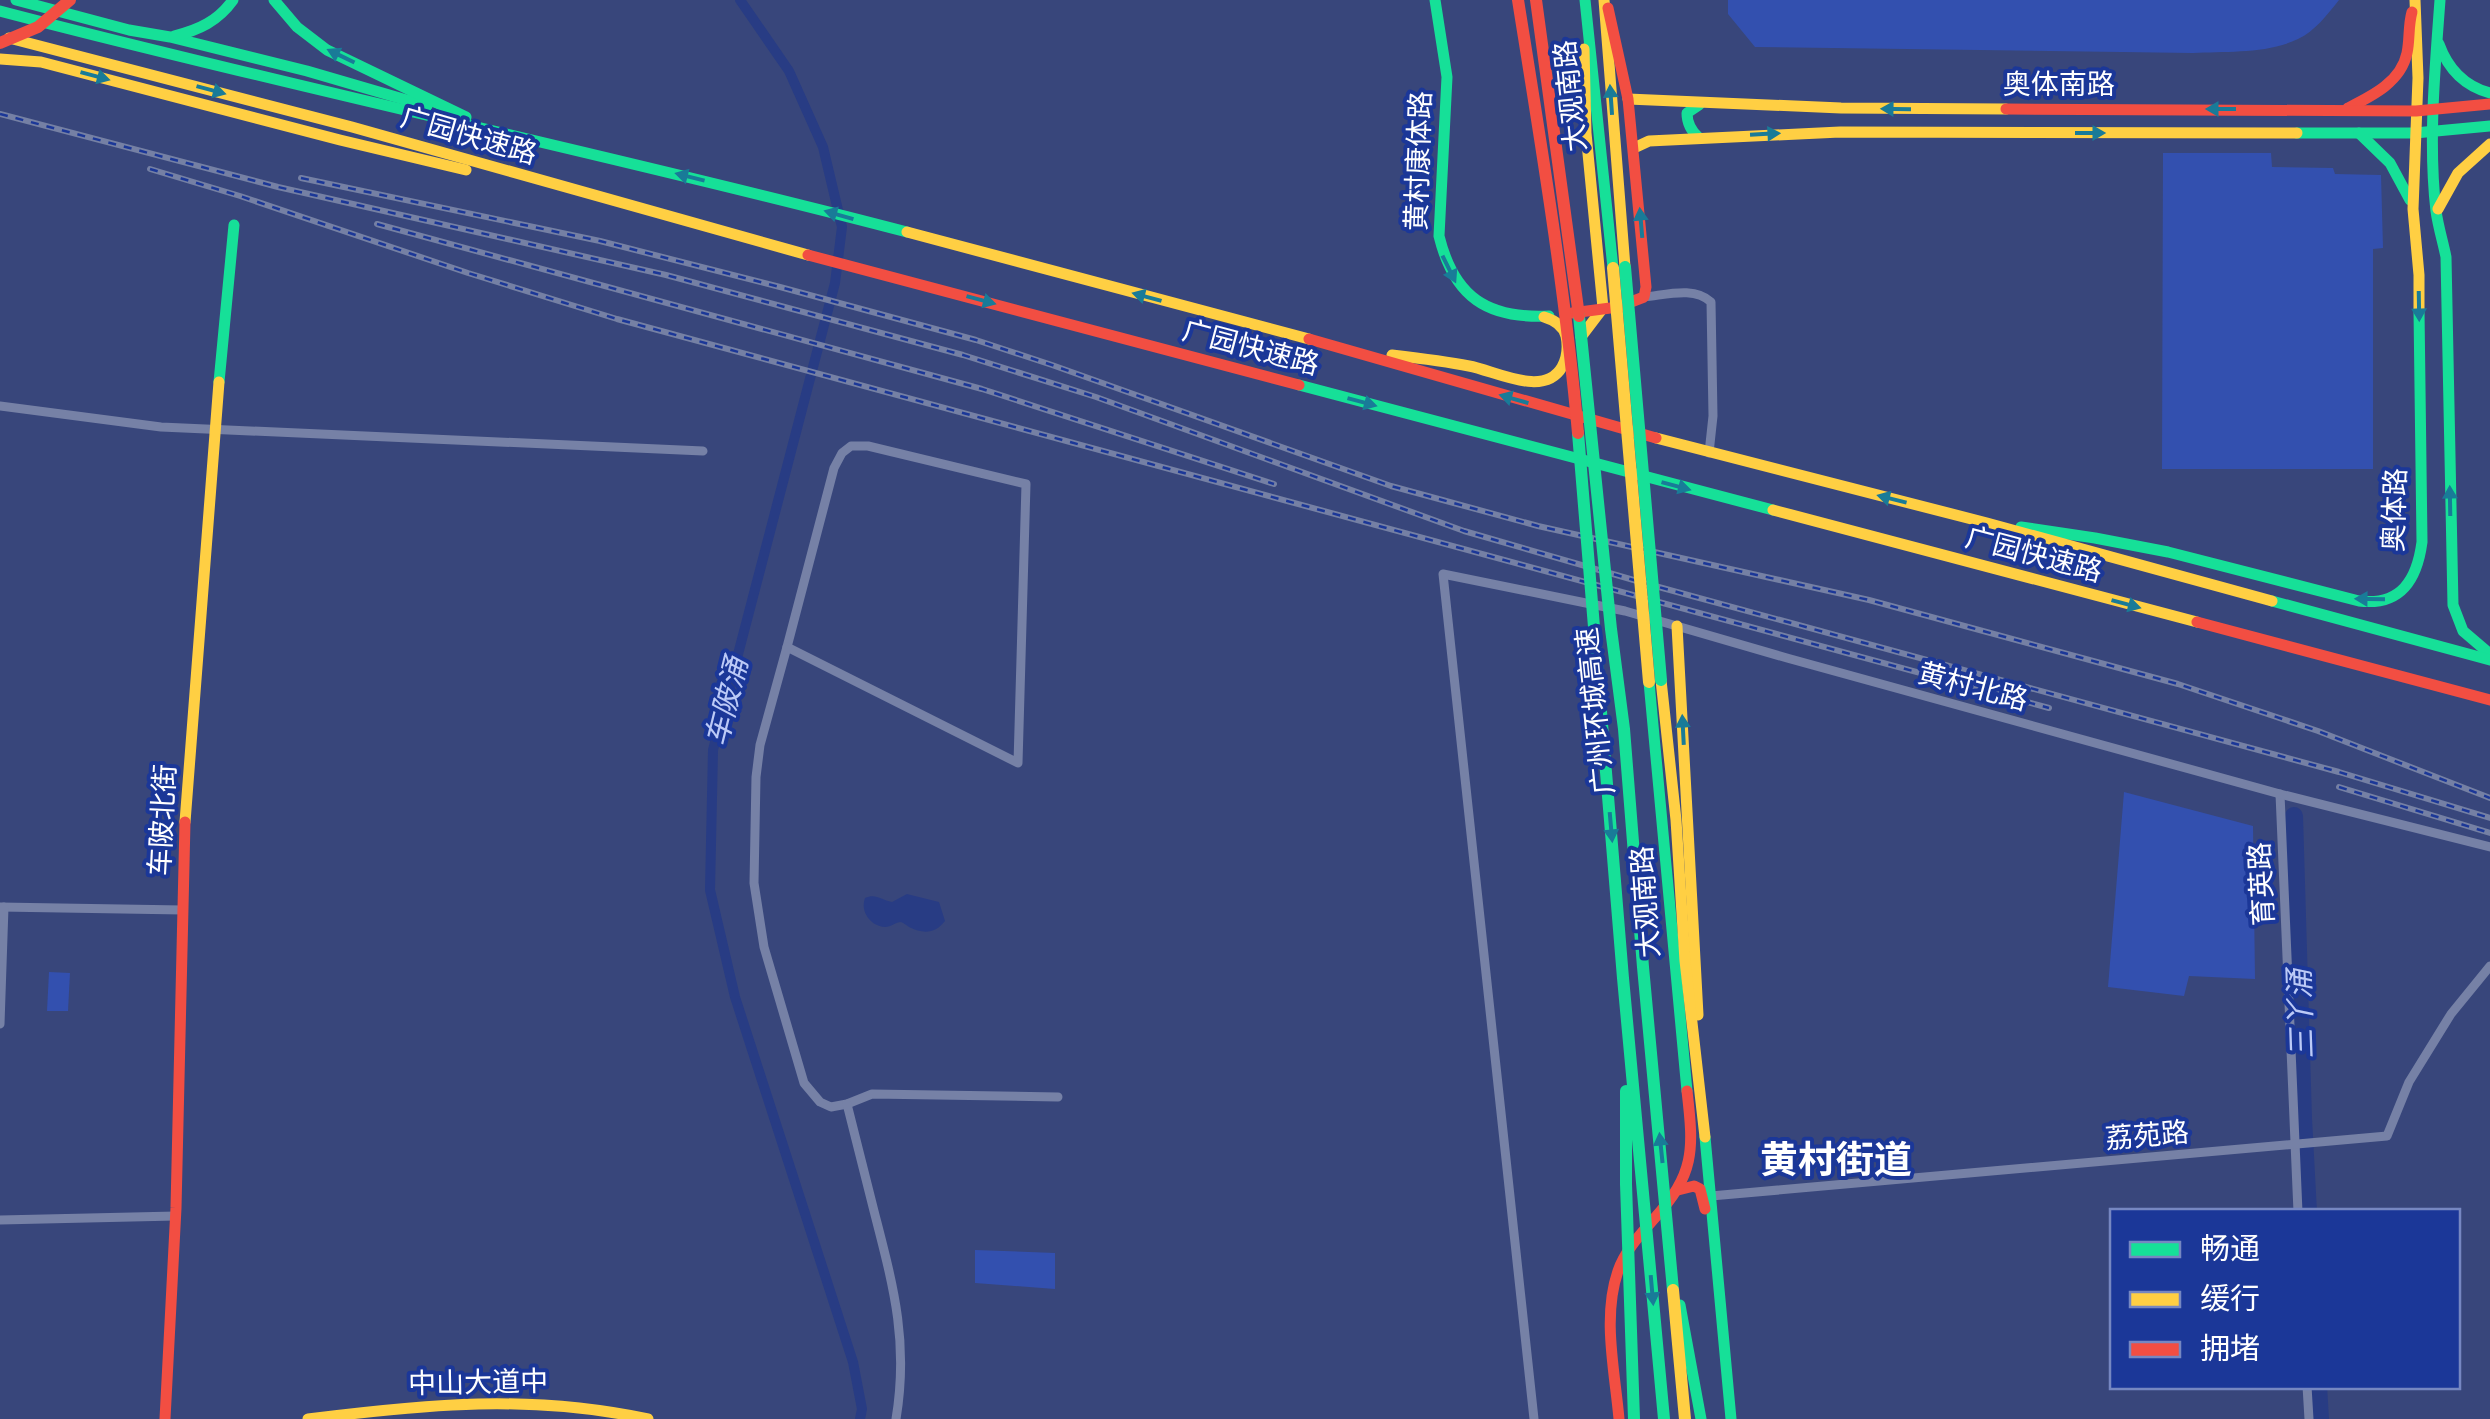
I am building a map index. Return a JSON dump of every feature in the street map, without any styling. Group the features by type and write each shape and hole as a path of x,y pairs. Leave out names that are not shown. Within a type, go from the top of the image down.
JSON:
{"main road":[{"path":"16,0 127,37 170,37 376,89 492,130"},
{"path":"0,43 42,26 70,0"},
{"path":"170,37 217,19 233,0"},
{"path":"274,0 296,27 327,50 492,130"},
{"name":"黄村康体路","path":"1435,0 1447,77 1439,219 1441,252 1455,283 1480,304 1517,316 1544,317 1624,306 1644,297"},
{"path":"1510,0 1560,274 1569,348"},
{"name":"广州环城高速","path":"1518,0 1563,286 1664,1419"},
{"name":"广州环城高速","path":"1539,0 1586,365 1610,629 1624,729 1685,1419"},
{"path":"1343,348 1470,366 1537,382 1556,374 1563,366 1569,348 1603,308 1586,134 1585,0"},
{"name":"大观南路","path":"1585,0 1589,61 1619,267"},
{"path":"1605,0 1628,99 1646,276 1644,297"},
{"name":"大观南路","path":"1605,0 1619,267 1655,681 1678,1013 1691,1131 1690,1153 1678,1190 1624,1257 1616,1273 1612,1304 1619,1419"},
{"name":"奥体路","path":"2440,0 2434,132 2436,213 2446,257 2453,605 2463,631 2490,657"},
{"path":"2344,110 2381,91 2396,76 2405,59 2408,20 2415,2"},
{"name":"奥体路","path":"1987,523 2124,542 2352,599 2385,600 2408,585 2420,563 2422,549 2419,275 2413,209 2418,78 2415,2"},
{"name":"广园快速路","path":"0,11 127,37 785,200 1343,348 1709,453 2490,657"},
{"path":"2436,34 2443,60 2452,71 2480,91 2490,92"},
{"name":"广园快速路","path":"0,35 352,127 785,249 2490,700"},
{"path":"0,58 41,62 421,160 588,195"},
{"name":"奥体南路","path":"1628,99 1855,108 2416,111 2490,104"},
{"path":"1699,138 1686,119 1692,107 1703,103"},
{"path":"2315,133 2324,122 2318,110"},
{"name":"奥体南路","path":"1634,148 1650,142 1699,138 1840,132 2415,133 2490,126"},
{"path":"2359,133 2400,174 2413,209"},
{"path":"2436,213 2454,176 2490,144"},
{"name":"车陂北街","path":"165,1419 176,1216 186,797 234,225"},
{"path":"1544,317 1563,328 1569,348"},
{"path":"2420,343 2435,333 2448,342"},
{"path":"1678,626 1698,1023 1692,1036"},
{"name":"大观南路","path":"1655,681 1676,820 1684,961 1731,1419"},
{"path":"1627,1022 1626,1184 1634,1419"},
{"path":"1678,1190 1694,1186 1702,1194 1711,1262 1719,1285"},
{"path":"1667,1238 1701,1419"},
{"name":"中山大道中","path":"308,1419 438,1405 511,1402 588,1408 648,1419"}],"street":[{"path":"1644,297 1693,292 1703,294 1711,302 1713,416 1709,453"},
{"path":"0,406 161,426 703,450"},
{"path":"787,646 1018,763 1026,484 868,446 850,446 842,453 834,468 760,745 754,882 764,947 804,1083 820,1102 831,1106 847,1104 872,1094 1058,1097"},
{"name":"黄村北路","path":"1534,1419 1443,574 1625,611 2280,794 2490,847"},
{"name":"育英路","path":"2280,794 2298,1209"},
{"path":"0,1024 2,908 183,910"},
{"name":"荔苑路","path":"1711,1196 2387,1136 2409,1082 2451,1014 2490,966"},
{"path":"847,1104 896,1298 901,1341 896,1419"},
{"path":"0,1220 176,1216"},
{"path":"2307,1389 2309,1419"}],"shaded area":[{"path":"1728,0 2339,0 2310,32 2286,44 2246,51 2193,53 1755,47 1728,14"},
{"path":"2163,153 2271,153 2272,167 2333,168 2335,174 2381,175 2383,248 2373,249 2373,469 2162,469"},
{"path":"2124,792 2253,826 2255,979 2189,976 2184,996 2108,987"},
{"path":"907,894 939,902 945,921 924,932 901,922 880,926 865,913 865,898 892,902"},
{"path":"49,972 70,973 68,1011 47,1011"},
{"path":"975,1250 1055,1253 1055,1289 975,1283"}],"waterway":[{"name":"车陂涌","path":"740,0 789,71 823,147 842,227 835,283 713,750 710,890 735,997 853,1362 862,1409 860,1419"},
{"name":"三丫涌","path":"2294,816 2308,1209"},
{"name":"三丫涌","path":"2318,1389 2320,1419"}],"railway":[{"path":"0,114 278,187 666,275 963,355 1096,397 1464,531 2339,772 2490,818"},
{"path":"150,169 617,319 2049,708"},
{"path":"301,178 600,241 976,340 1391,486 1538,526 1869,600 2178,684 2318,731 2490,798"},
{"path":"377,224 982,389 1274,484"},
{"path":"2339,787 2490,833"}],"traffic: fast":[{"path":"16,0 307,71 427,106"},
{"path":"174,36 207,24 233,0"},
{"path":"274,0 297,27 327,50 466,117"},
{"path":"1435,0 1447,77 1439,236 1445,257 1464,289 1476,300 1508,313 1549,316"},
{"path":"1585,0 1613,268"},
{"path":"2440,0 2433,159 2436,211 2446,257 2453,605 2463,631 2490,654"},
{"path":"0,11 907,232"},
{"path":"2439,44 2458,75 2490,93"},
{"path":"1699,105 1687,113 1690,127 1699,138"},
{"path":"2297,133 2415,133 2490,126"},
{"path":"2359,133 2390,163 2410,200"},
{"path":"219,382 234,225"},
{"path":"1625,267 1661,680"},
{"path":"2021,527 2168,552 2359,601 2396,595 2411,579 2422,542 2419,310"},
{"path":"1579,316 1624,729 1673,1290"},
{"path":"1299,385 1773,510"},
{"path":"1578,433 1664,1419"},
{"path":"2272,601 2490,660"},
{"path":"1649,682 1687,1091"},
{"path":"1626,1091 1634,1419"},
{"path":"1705,1137 1731,1419"},
{"path":"1680,1305 1701,1419"}],"traffic: slow":[{"path":"1604,0 1625,267"},
{"path":"2415,0 2418,78 2413,209 2419,310"},
{"path":"9,38 352,127 808,255"},
{"path":"1581,337 1603,308 1586,133 1584,49"},
{"path":"0,59 41,62 466,170"},
{"path":"1628,99 1841,108 2006,109"},
{"path":"1634,148 1649,141 1840,132 2297,133"},
{"path":"2438,209 2458,173 2490,144"},
{"path":"907,232 1309,339"},
{"path":"1613,268 1649,682"},
{"path":"1392,355 1469,366 1519,380 1544,381 1562,367 1567,348 1563,329 1544,317"},
{"path":"185,822 219,382"},
{"path":"1656,438 2272,601"},
{"path":"1773,510 2197,622"},
{"path":"1677,626 1698,1015"},
{"path":"1661,680 1676,820 1685,961 1705,1137"},
{"path":"1673,1290 1685,1419"},
{"path":"308,1419 478,1404 562,1406 648,1419"}],"traffic: jam":[{"path":"0,43 38,27 70,0"},
{"path":"1518,0 1559,270 1578,433"},
{"path":"1536,0 1579,316"},
{"path":"1572,313 1618,307 1644,297 1646,287 1628,99 1608,8"},
{"path":"2348,108 2384,87 2399,72 2407,53 2412,12"},
{"path":"2006,109 2416,111 2490,104"},
{"path":"808,255 1299,385"},
{"path":"1309,339 1656,438"},
{"path":"2197,622 2490,700"},
{"path":"165,1419 176,1208 185,822"},
{"path":"1619,1419 1611,1345 1613,1289 1628,1250 1667,1204 1684,1175 1691,1130 1687,1091"},
{"path":"1678,1190 1694,1186 1700,1189 1705,1209"}],"district":[{"name":"黄村街道","path":"1836,1160"}]}
